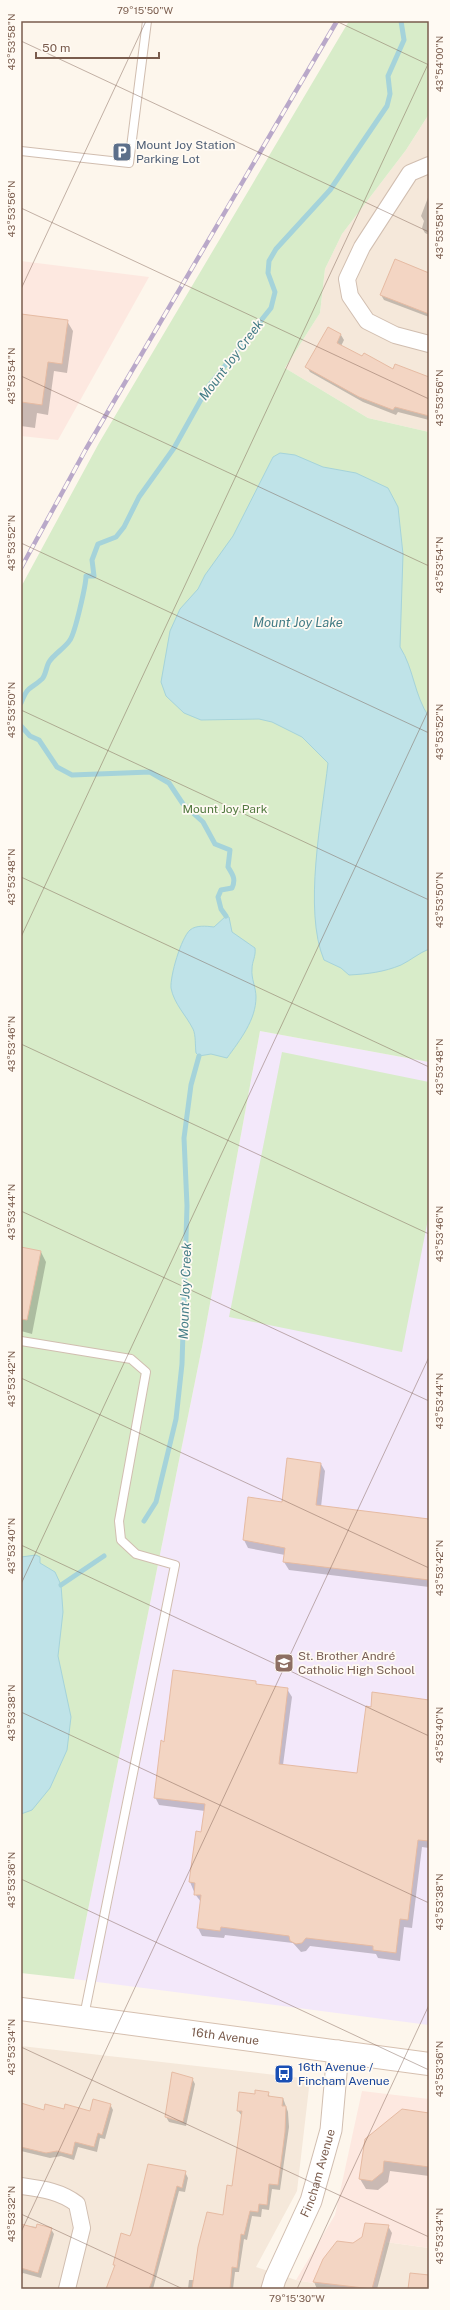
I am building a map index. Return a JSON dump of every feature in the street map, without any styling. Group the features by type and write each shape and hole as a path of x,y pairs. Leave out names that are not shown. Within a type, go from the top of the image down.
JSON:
{"main road":[{"name":"16th Avenue","path":"21,2009 338,2050 429,2064"}],"street":[{"path":"429,165 410,173 362,247 347,279 350,296 367,321 395,334 429,344"},
{"name":"Fincham Avenue","path":"272,2289 275,2278 311,2201 331,2130 338,2050"},
{"path":"21,2186 49,2190 68,2196 77,2204 82,2228 67,2289"}],"lane":[{"path":"21,152 129,163 147,21"},
{"path":"21,1341 131,1358 146,1372 119,1521 121,1540 136,1554 175,1565 84,2017"}],"shaded area":[{"path":"429,114 429,432 368,418 285,368 320,313 325,269 342,234 406,150"},
{"path":"21,261 149,277 58,440 21,436"},
{"name":"St. Brother André Catholic High School","path":"260,1031 429,1062 429,2025 74,1979 202,1347"},
{"path":"21,2046 310,2079 297,2191 256,2267 296,2280 347,2289 21,2289"},
{"path":"362,2091 429,2099 429,2248 386,2242 376,2289 347,2289 296,2280 335,2215"},
{"path":"386,2242 429,2248 429,2289 376,2289"}],"green space":[{"name":"Mount Joy Park","path":"349,21 429,21 429,114 406,150 342,234 325,269 320,313 285,368 368,418 429,432 429,1062 260,1031 202,1347 74,1979 21,1973 21,587 99,443"},
{"path":"282,1052 429,1082 429,1214 402,1352 229,1317"}],"water":[{"name":"Mount Joy Lake","path":"280,453 295,455 323,467 356,473 388,488 398,507 403,554 400,647 405,655 420,700 429,717 429,949 401,965 376,972 349,975 341,968 324,960 318,939 314,890 328,763 302,737 272,722 259,719 201,720 184,713 166,696 161,682 170,631 180,609 198,589 205,575 233,536 273,457"},
{"path":"226,916 229,917 232,932 255,948 252,972 256,994 255,1005 250,1022 227,1058 211,1054 199,1056 196,1053 194,1031 177,1004 171,988 172,975 183,941 190,930 192,928 204,926 214,927"},
{"path":"36,1555 40,1557 40,1563 55,1572 61,1585 63,1612 58,1656 71,1717 67,1750 50,1788 32,1810 21,1814 21,1557"}],"building":[{"path":"395,259 429,273 429,314 380,295"},
{"path":"21,314 68,320 62,364 48,362 42,405 21,402"},
{"path":"328,327 341,334 337,343 362,356 364,353 393,369 395,364 429,377 429,416 395,407 393,410 359,397 305,367"},
{"path":"21,1247 41,1251 27,1320 21,1319"},
{"path":"287,1458 321,1463 316,1505 429,1519 429,1580 283,1562 285,1548 243,1540 248,1497 282,1502"},
{"path":"173,1670 256,1681 256,1684 288,1688 279,1764 357,1773 366,1706 371,1707 372,1692 429,1700 429,1841 418,1840 408,1920 400,1919 396,1953 373,1950 373,1946 306,1938 302,1943 296,1944 290,1941 289,1936 221,1927 220,1931 197,1928 201,1895 194,1895 195,1883 189,1882 196,1831 201,1832 205,1804 154,1798 161,1740 164,1742"},
{"path":"172,2072 193,2078 183,2122 165,2117"},
{"path":"255,2090 269,2092 268,2096 283,2098 282,2106 286,2106 285,2132 278,2185 269,2184 267,2205 259,2204 258,2212 250,2211 244,2235 241,2234 237,2268 232,2267 230,2289 192,2289 198,2247 207,2212 223,2215 227,2185 232,2186 242,2111 237,2111 239,2092 255,2094"},
{"path":"93,2099 111,2104 102,2135 98,2133 94,2147 75,2142 72,2155 57,2151 46,2153 21,2147 21,2103 44,2110 45,2104 64,2109 65,2104 90,2111"},
{"path":"402,2109 429,2113 429,2167 384,2161 383,2172 372,2181 359,2179 365,2139"},
{"path":"148,2164 186,2171 182,2188 177,2186 152,2281 149,2289 106,2289 115,2265 113,2265 121,2233 130,2236 132,2231"},
{"path":"365,2223 389,2225 372,2289 313,2282 323,2259 337,2241 353,2243 362,2237"},
{"path":"21,2224 36,2228 37,2224 52,2228 38,2273 21,2268"},
{"path":"410,2273 429,2275 429,2289 408,2289"}],"waterway":[{"name":"Mount Joy Creek","path":"21,703 28,690 38,683 43,677 51,659 65,646 72,636 80,609 86,576 94,576 92,560 98,544 116,537 124,527 139,497 174,448 208,387 271,308 275,292 268,273 269,261 276,249 330,190 387,106 390,94 388,76 404,40 401,21"},
{"name":"Mount Joy Creek","path":"21,726 30,736 39,740 57,767 72,775 150,772 169,783 183,804 203,822 215,844 230,850 228,867 234,882 232,888 221,890 218,897 221,909 226,916"},
{"name":"Mount Joy Creek","path":"144,1521 156,1502 176,1419 182,1364 187,1206 184,1138 191,1085 199,1056"},
{"name":"Mount Joy Creek","path":"61,1585 104,1556"}],"railway":[{"path":"21,568 86,449 337,21"}],"place":[{"name":"Mount Joy Station Parking Lot","path":"122,152"},
{"name":"St. Brother André Catholic High School","path":"284,1663"},
{"name":"16th Avenue / Fincham Avenue","path":"284,2074"}]}
